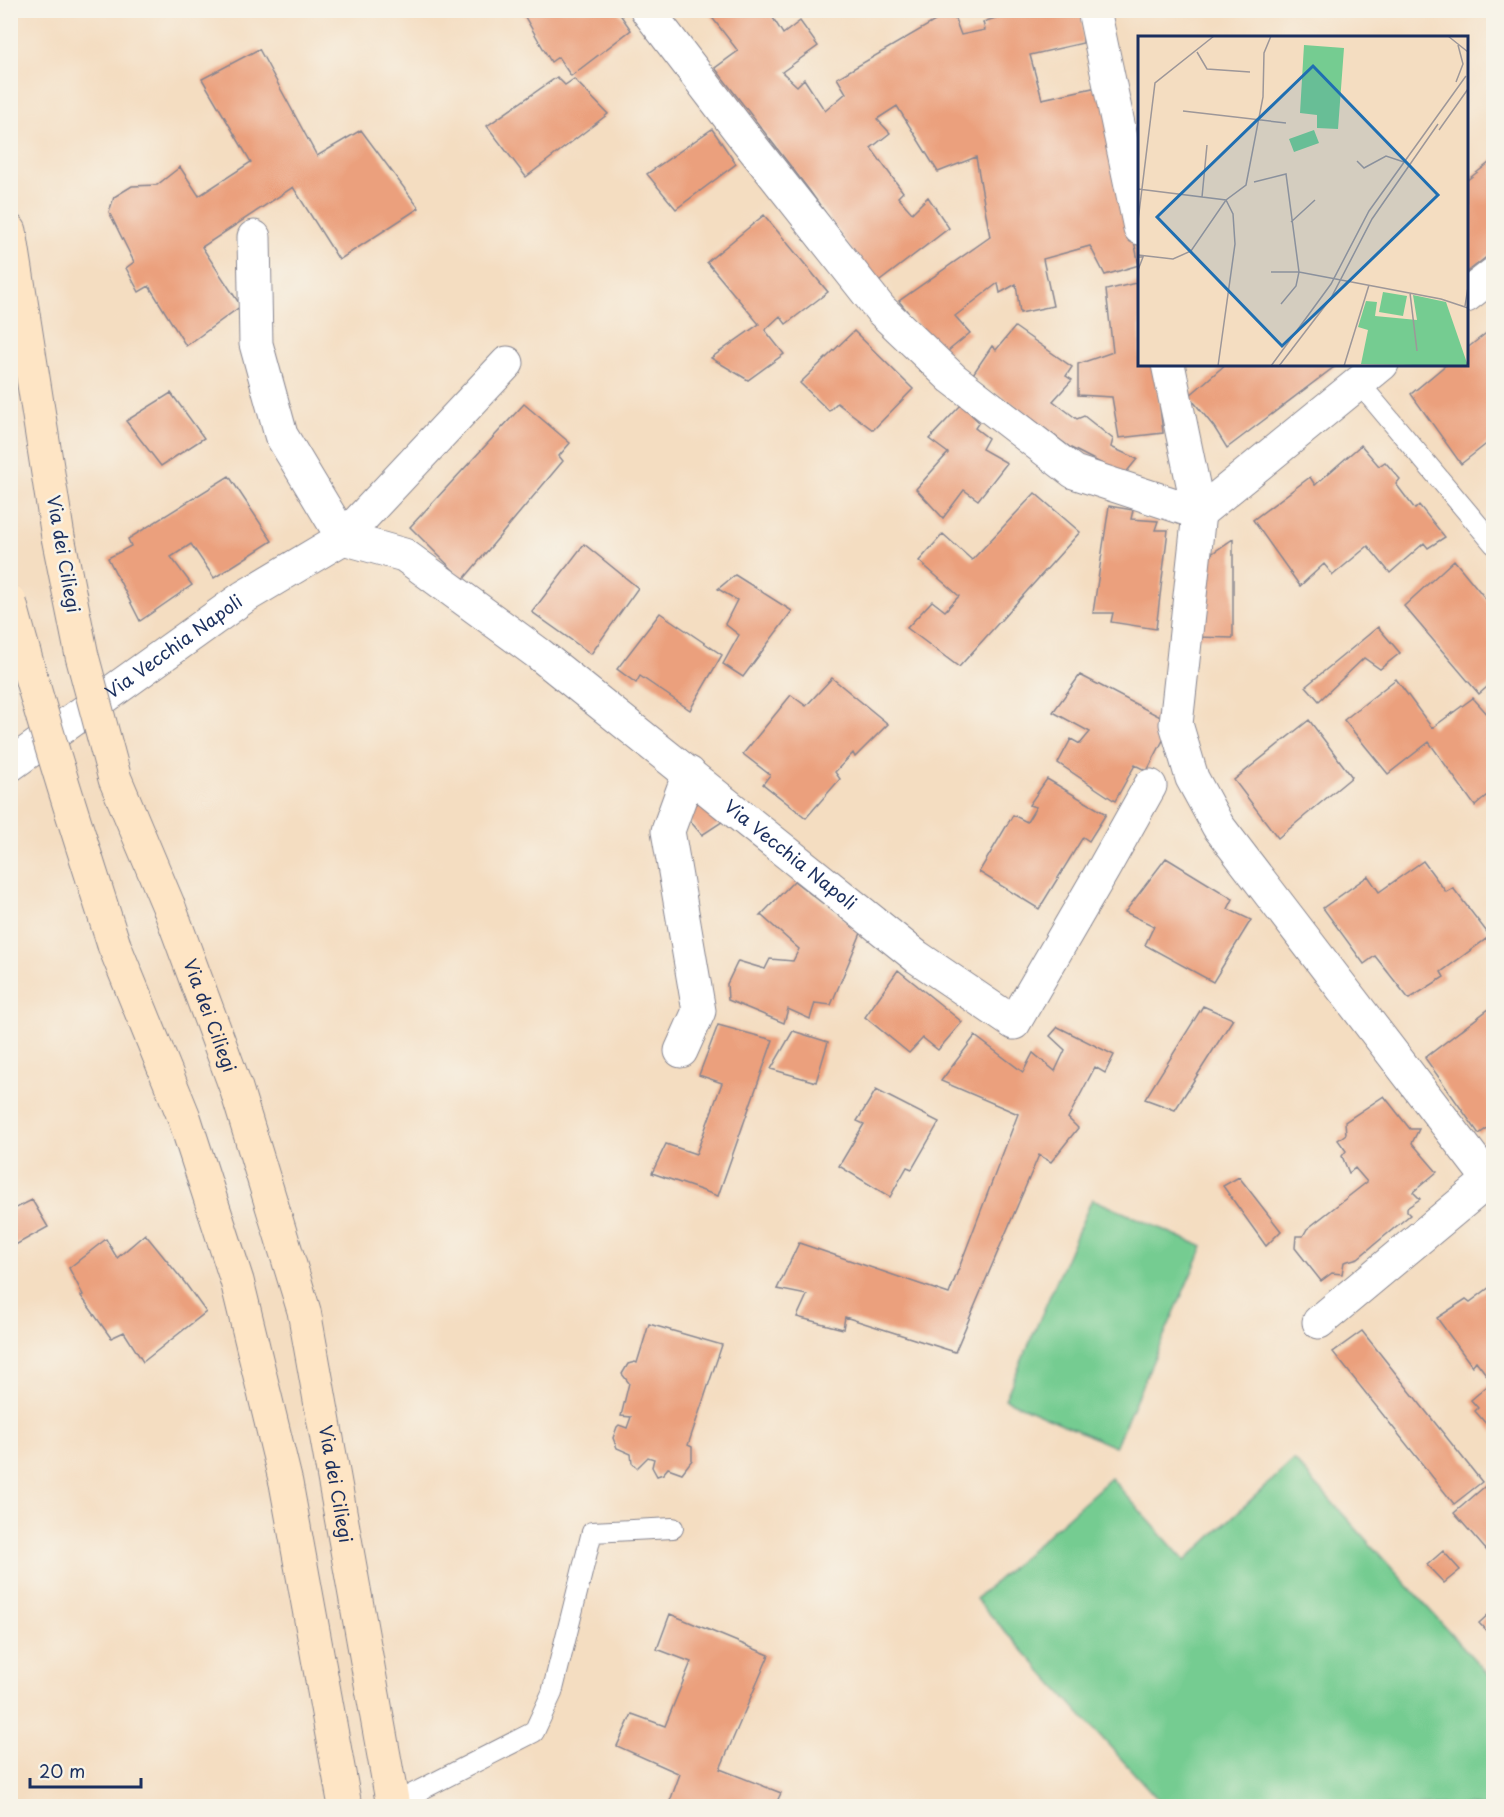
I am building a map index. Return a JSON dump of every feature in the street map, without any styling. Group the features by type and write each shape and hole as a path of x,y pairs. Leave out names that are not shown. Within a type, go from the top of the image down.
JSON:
{"main road":[{"name":"Via dei Ciliegi","path":"10,231 58,537 82,656 115,779 169,907 236,1088 304,1311 393,1805"},
{"path":"10,603 64,790 114,945 184,1117 237,1281 286,1483 345,1806"}],"street":[{"path":"647,10 881,310 952,378 1074,472 1199,513"},
{"path":"1094,10 1138,219"},
{"path":"254,237 256,344 281,435 343,538"},
{"path":"1468,295 1494,274"},
{"name":"Via Vecchia Napoli","path":"10,765 244,597 343,538 507,363"},
{"path":"1168,366 1199,513 1176,724 1192,778 1218,826 1492,1181 1319,1322"},
{"path":"1199,513 1370,374"},
{"name":"Via Vecchia Napoli","path":"343,538 404,555 539,654 916,957 1014,1023 1150,786"},
{"path":"681,1051 699,1011 668,831 689,773"}],"lane":[{"path":"1370,374 1494,544"},
{"path":"393,1805 534,1732 552,1693 592,1532 673,1528"}],"green space":[{"path":"1092,1199 1203,1247 1115,1447 1005,1399"},
{"path":"1294,1460 1493,1680 1493,1806 1164,1806 976,1599 1111,1478 1185,1561"}],"building":[{"path":"521,10 617,10 631,30 571,76 558,57 551,62"},
{"path":"768,10 783,34 800,21 818,46 782,72 797,86 804,79 825,111 846,93 837,78 952,11 961,35 985,30 983,22 1020,10 1082,10 1083,43 1030,55 1042,99 1102,86 1138,265 1105,275 1090,246 1043,259 1053,306 1020,313 1016,284 1000,293 998,283 955,316 970,333 942,356 899,301 990,237 976,157 938,172 897,106 877,119 890,133 871,148 903,192 898,197 912,213 928,197 949,228 876,284 809,190 715,68 738,51 707,11"},
{"path":"259,49 317,156 361,130 419,208 339,260 293,187 202,247 241,306 186,346 149,286 139,292 126,268 134,262 109,212 114,197 132,186 157,185 180,167 199,196 251,162 202,79"},
{"path":"557,77 565,85 574,79 608,114 526,177 487,126"},
{"path":"712,129 736,164 676,209 647,174"},
{"path":"1494,159 1494,251 1468,271 1468,179"},
{"path":"764,215 828,292 786,324 780,316 765,330 784,354 748,380 711,358 759,324 707,262"},
{"path":"1138,282 1138,366 1155,366 1163,433 1119,438 1112,397 1078,395 1078,364 1113,352 1106,290"},
{"path":"1015,327 1072,367 1066,376 1072,380 1053,401 1077,419 1084,416 1113,439 1111,447 1137,459 1124,475 1071,448 973,374 992,346 996,350"},
{"path":"1494,327 1494,438 1461,464 1411,394 1445,366 1468,366 1468,347"},
{"path":"854,331 913,389 873,430 837,403 829,411 800,383"},
{"path":"1224,366 1335,366 1227,448 1214,427 1189,396"},
{"path":"171,393 204,438 161,466 126,421"},
{"path":"524,404 570,443 559,456 563,461 463,580 410,527"},
{"path":"961,405 979,422 975,428 988,438 982,449 1007,463 978,500 964,490 943,518 916,489 948,453 929,439"},
{"path":"1361,445 1379,466 1385,462 1400,479 1396,484 1415,509 1419,505 1445,537 1428,548 1424,543 1390,573 1368,546 1333,575 1324,564 1300,586 1253,520 1310,477 1315,485"},
{"path":"229,476 272,541 214,578 191,544 171,557 192,585 140,621 108,558 131,546 128,539"},
{"path":"1035,493 1080,532 959,667 907,628 932,601 945,611 959,596 919,561 943,534 972,560"},
{"path":"1109,506 1133,510 1131,519 1158,521 1155,530 1168,530 1156,629 1111,622 1113,613 1093,613"},
{"path":"1233,539 1233,638 1197,637 1201,561"},
{"path":"584,544 638,588 591,654 532,612"},
{"path":"1454,560 1494,609 1494,681 1479,694 1404,606"},
{"path":"735,575 792,611 743,677 723,664 739,635 725,624 737,600 718,589"},
{"path":"660,613 722,655 690,710 640,676 636,683 617,669"},
{"path":"1378,627 1400,653 1380,669 1364,658 1319,701 1306,686"},
{"path":"1080,675 1172,723 1147,771 1135,765 1115,801 1058,763 1071,739 1080,744 1090,732 1053,712"},
{"path":"832,678 888,724 855,757 853,753 835,772 840,779 806,818 763,784 770,775 743,754 791,695 806,706"},
{"path":"1396,679 1432,728 1473,698 1490,717 1494,714 1494,790 1475,806 1429,742 1388,774 1344,720"},
{"path":"1309,720 1352,777 1278,838 1234,780"},
{"path":"1047,779 1106,814 1089,841 1083,837 1039,909 979,872 1013,815 1027,822 1036,807 1029,805"},
{"path":"702,800 725,820 702,835 683,813"},
{"path":"1166,858 1233,899 1228,909 1251,920 1213,982 1145,945 1154,926 1125,912"},
{"path":"1423,861 1446,892 1453,888 1490,936 1441,972 1444,977 1409,999 1375,956 1364,964 1323,908 1368,876 1379,892"},
{"path":"794,881 861,933 831,1005 815,1003 810,1019 788,1009 784,1023 728,1000 727,984 738,961 765,969 770,959 793,961 799,949 760,916"},
{"path":"898,970 962,1022 938,1050 923,1038 909,1053 865,1017"},
{"path":"1494,1005 1494,1123 1479,1134 1425,1058"},
{"path":"1203,1006 1233,1019 1175,1110 1145,1099"},
{"path":"718,1025 773,1040 718,1196 652,1173 666,1144 696,1154 722,1083 699,1075"},
{"path":"1058,1027 1114,1055 1105,1073 1095,1067 1068,1118 1078,1128 1051,1162 1039,1155 955,1352 845,1317 843,1329 797,1317 807,1295 777,1289 799,1243 949,1294 1018,1114 941,1081 975,1036 1023,1072 1033,1053 1055,1071 1065,1050 1050,1036"},
{"path":"793,1031 828,1042 816,1082 771,1069"},
{"path":"876,1090 939,1122 912,1169 907,1167 890,1197 839,1166 864,1124 857,1121"},
{"path":"1384,1096 1410,1129 1419,1129 1412,1143 1437,1172 1413,1192 1420,1199 1407,1208 1410,1215 1358,1258 1344,1262 1342,1274 1332,1273 1321,1281 1295,1248 1296,1236 1303,1236 1307,1229 1367,1182 1355,1168 1349,1173 1342,1156 1346,1151 1338,1140 1346,1134 1345,1122"},
{"path":"1239,1177 1281,1231 1266,1246 1223,1186"},
{"path":"32,1200 48,1227 10,1248 10,1211"},
{"path":"145,1234 206,1312 143,1362 124,1332 111,1338 81,1296 83,1295 69,1268 106,1239 117,1258"},
{"path":"1494,1284 1494,1433 1475,1411 1478,1408 1471,1400 1492,1382 1476,1361 1472,1366 1437,1318 1466,1299 1470,1302"},
{"path":"649,1324 722,1345 688,1445 692,1447 692,1460 682,1473 668,1468 663,1474 657,1476 652,1467 654,1459 648,1457 637,1468 632,1463 631,1454 617,1448 613,1438 619,1425 627,1428 631,1417 621,1416 629,1383 622,1374 628,1364 637,1363"},
{"path":"1362,1331 1482,1482 1454,1504 1333,1352"},
{"path":"1490,1482 1494,1486 1494,1559 1454,1513"},
{"path":"1443,1551 1460,1570 1444,1583 1427,1565"},
{"path":"1491,1612 1494,1615 1494,1639 1479,1623"},
{"path":"670,1614 769,1655 720,1769 781,1793 775,1806 684,1806 670,1801 680,1774 617,1746 632,1714 665,1726 691,1662 657,1649"}]}
